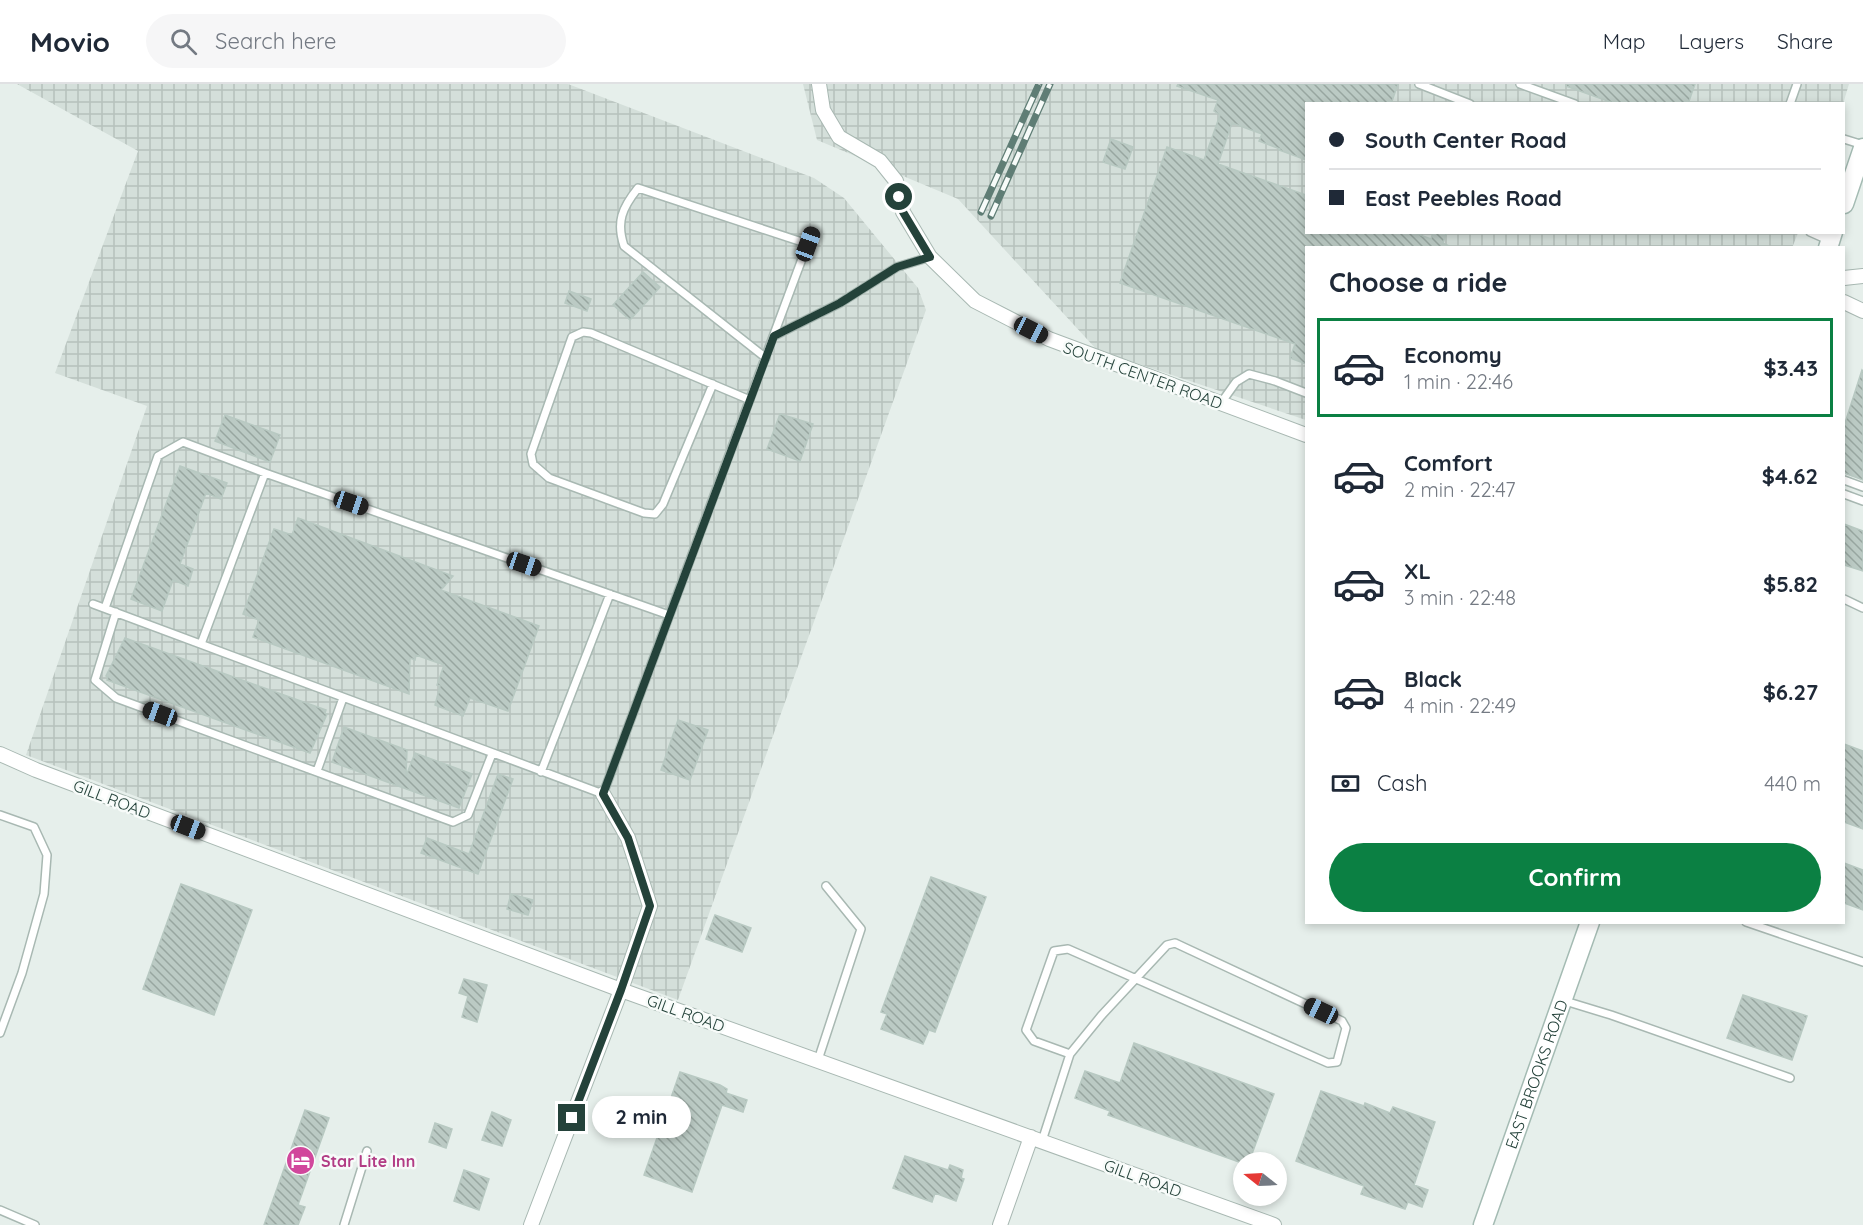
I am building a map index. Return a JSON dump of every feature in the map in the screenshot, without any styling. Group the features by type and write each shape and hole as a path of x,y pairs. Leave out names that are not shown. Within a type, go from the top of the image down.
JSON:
{"main road":[{"path":"1845,197 1863,147"},
{"name":"EAST BROOKS ROAD","path":"1483,1225 1589,924"}],"street":[{"name":"SOUTH CENTER ROAD","path":"819,84 823,110 839,136 880,161 896,181 903,212 930,257 975,301 1050,339 1305,435"},
{"path":"1845,278 1863,276"},
{"path":"1845,302 1863,311"},
{"name":"GILL ROAD","path":"0,754 36,770 621,990 1274,1225"},
{"path":"531,1225 621,990 650,906 628,838 603,794"},
{"path":"1000,1225 1037,1139"}],"lane":[{"path":"1419,84 1465,102"},
{"path":"1520,84 1570,102"},
{"path":"1791,102 1797,84"},
{"path":"1845,139 1863,147"},
{"path":"766,358 624,246 619,232 621,218 628,200 638,188 808,244"},
{"path":"93,604 603,794 812,232"},
{"path":"1815,234 1831,240"},
{"path":"774,336 840,303 897,267 930,257"},
{"path":"713,384 663,504 655,514 644,513 549,478 533,464 531,454 572,337 583,332 591,333 713,384 750,400"},
{"path":"1221,404 1236,382 1250,374 1305,393"},
{"path":"105,608 158,456 183,442 669,615"},
{"path":"201,644 266,473"},
{"path":"1845,480 1863,487"},
{"path":"1845,494 1863,501"},
{"path":"540,772 610,594"},
{"path":"1845,599 1863,608"},
{"path":"116,612 95,680 116,698 453,822 468,815 492,754"},
{"path":"317,771 343,698"},
{"path":"0,815 34,827 47,855 44,894 22,973 0,1033"},
{"path":"818,1060 861,929 826,886"},
{"path":"1752,924 1863,962"},
{"path":"1037,1139 1070,1054 1101,1016 1137,980 1167,945 1175,943 1342,1021 1347,1028 1337,1062 1328,1063 1137,980 1068,949 1054,951 1026,1030 1034,1041 1070,1054"},
{"path":"1562,1000 1790,1078"},
{"path":"344,1225 367,1151"},
{"path":"0,1210 35,1225"}],"shaded area":[{"path":"17,84 568,84 814,178 844,198 918,288 926,310 678,1000 26,755 147,406 55,373 138,151"},
{"path":"803,84 1849,84 1844,102 1305,102 1305,234 1798,234 1793,246 1305,246 1305,420 1097,350 958,199 817,140"}],"building":[{"path":"1178,84 1398,84 1392,102 1305,102 1305,160 1259,141 1262,134 1232,123 1218,164 1305,195 1305,234 1417,234 1431,239 1432,234 1446,234 1443,243 1449,246 1305,246 1305,364 1290,358 1295,344 1120,283 1167,147 1204,160 1220,115 1214,111 1218,100 1177,86"},
{"path":"1567,84 1695,84 1689,102 1610,102 1566,86"},
{"path":"1111,139 1133,147 1125,169 1103,162"},
{"path":"643,272 660,287 630,320 613,305"},
{"path":"569,291 591,299 587,311 565,303"},
{"path":"1862,370 1863,480 1845,473 1845,423"},
{"path":"780,414 813,424 800,461 767,449"},
{"path":"225,415 280,435 270,462 215,441"},
{"path":"180,466 227,483 221,499 206,493 180,564 193,569 188,586 173,580 162,611 131,599"},
{"path":"298,518 453,576 441,590 539,626 508,711 470,698 463,716 435,705 440,686 437,685 444,665 416,655 415,660 410,658 409,694 253,637 259,620 243,614 274,529 292,535"},
{"path":"1845,524 1863,531 1863,571 1845,565"},
{"path":"125,638 326,710 327,714 310,753 107,680 106,676"},
{"path":"678,720 708,730 690,780 661,770"},
{"path":"344,727 407,750 406,776 415,753 472,774 459,808 332,762"},
{"path":"1845,744 1863,751 1863,829 1845,822"},
{"path":"498,774 513,779 478,874 421,853 427,838 469,854"},
{"path":"1845,863 1863,870 1863,910 1845,903"},
{"path":"931,877 986,897 935,1032 929,1030 923,1044 881,1029 887,1014 881,1012"},
{"path":"181,884 252,910 214,1015 143,989"},
{"path":"511,894 533,900 528,915 507,909"},
{"path":"715,915 751,928 742,952 706,939"},
{"path":"464,979 487,985 477,1022 462,1017 468,996 459,993"},
{"path":"1743,995 1807,1016 1792,1060 1727,1038"},
{"path":"1134,1043 1274,1094 1253,1152 1233,1152 1233,1160 1108,1115 1110,1111 1075,1098 1085,1071 1120,1083"},
{"path":"680,1072 720,1085 727,1089 726,1093 747,1100 743,1112 722,1105 692,1192 644,1175"},
{"path":"1321,1091 1364,1106 1365,1103 1390,1113 1393,1107 1435,1122 1414,1185 1428,1190 1422,1207 1408,1202 1405,1209 1361,1194 1364,1186 1296,1161"},
{"name":"Star Lite Inn","path":"305,1110 329,1118 298,1205 305,1207 298,1225 264,1225"},
{"path":"492,1112 511,1120 502,1146 482,1140"},
{"path":"435,1123 452,1129 446,1148 429,1142"},
{"path":"905,1156 948,1170 950,1165 963,1170 961,1178 964,1179 956,1201 935,1193 932,1202 893,1188"},
{"path":"464,1170 489,1179 479,1210 454,1201"}],"railway":[{"path":"981,212 1039,84"},
{"path":"991,216 1050,84"}],"place":[{"name":"Star Lite Inn","path":"300,1161"}],"route":[{"path":"572,1118 650,906 628,838 603,794 774,336 840,303 897,267 930,257 903,212 899,197"}]}
